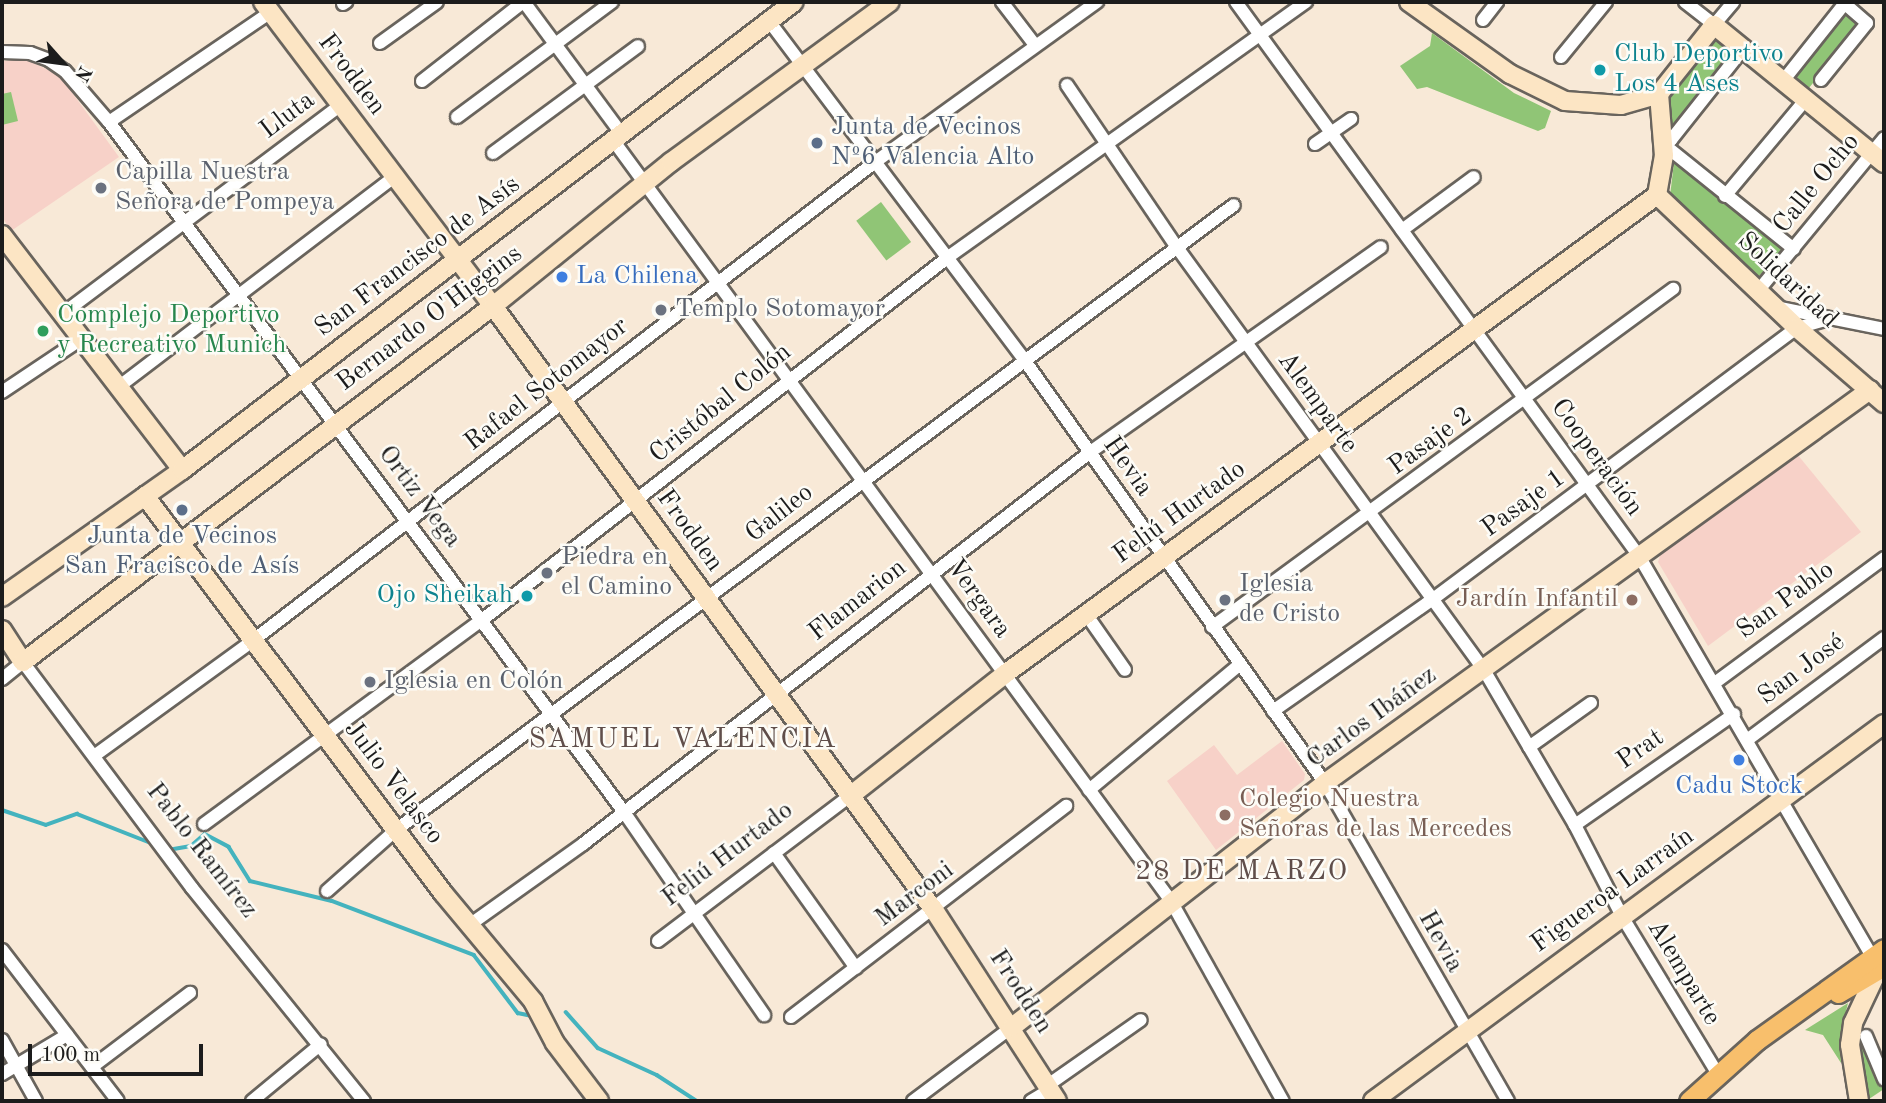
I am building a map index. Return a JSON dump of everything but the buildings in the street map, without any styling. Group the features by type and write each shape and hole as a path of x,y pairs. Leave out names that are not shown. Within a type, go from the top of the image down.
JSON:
{"main road":[{"name":"San Francisco de Asís","path":"2,597 182,470 794,2"},
{"name":"Bernardo O'Higgins","path":"23,662 178,541 493,306 644,184 802,64 890,2"},
{"path":"1409,2 1510,74 1565,101 1621,105 1659,94 1714,25 1878,158"},
{"name":"Frodden","path":"267,7 493,306 934,910 1052,1092"},
{"path":"1657,195 1663,173 1659,94"},
{"name":"Solidaridad","path":"1657,195 1797,328 1884,403"},
{"name":"Feliú Hurtado","path":"850,796 1005,674 1657,195"},
{"path":"2,235 182,470"},
{"name":"Carlos Ibáñez","path":"1012,1027 1325,783 1870,390"},
{"name":"Julio Velasco","path":"145,496 396,830 533,1001 555,1042 599,1101"},
{"name":"Pablo Ramírez","path":"2,630 23,662"},
{"name":"Figueroa Larraín","path":"1373,1101 1464,1031 1623,918 1884,724"},
{"path":"1689,1101 1779,1025 1880,961"},
{"path":"1859,1101 1850,1045 1853,1023 1880,961"}],"street":[{"path":"380,43 437,2"},
{"path":"422,80 523,2"},
{"name":"Vergara","path":"523,2 584,83 644,184 1171,901 1283,1101"},
{"path":"457,117 612,2"},
{"path":"1002,2 1035,45"},
{"name":"Rafael Sotomayor","path":"94,756 255,639 875,162 1097,2"},
{"name":"Cooperación","path":"1237,2 1639,556 1716,682 1782,801 1880,961"},
{"name":"Cristóbal Colón","path":"204,824 482,620 635,502 788,378 947,258 1108,146 1259,33 1306,2"},
{"path":"1483,20 1497,2"},
{"path":"1561,57 1606,2"},
{"path":"1685,2 1714,25 1733,2"},
{"path":"1783,81 1844,3 1867,23 1821,80"},
{"path":"109,122 267,7"},
{"name":"Hevia","path":"769,21 1025,360 1325,783 1464,1031 1508,1101"},
{"path":"493,153 584,83 638,46"},
{"path":"1662,143 1671,140 1743,49"},
{"name":"Ortiz Vega","path":"2,52 30,53 49,60 72,78 109,122 183,223 303,377 624,812 764,1014"},
{"name":"Alemparte","path":"1067,85 1176,246 1484,670 1575,825 1623,918 1718,1074"},
{"path":"1726,196 1805,99"},
{"name":"Lluta","path":"61,315 341,105"},
{"path":"1315,144 1351,119"},
{"name":"Calle Ocho","path":"1758,291 1878,158 1884,138"},
{"path":"1662,143 1794,249"},
{"path":"117,388 395,176"},
{"path":"1402,230 1474,177"},
{"name":"Galileo","path":"327,891 396,830 554,717 862,478 1234,205"},
{"name":"Flamarion","path":"471,925 624,812 1089,453 1247,345 1381,247"},
{"name":"Pasaje 2","path":"1212,627 1370,516 1673,289"},
{"path":"1774,306 1884,329"},
{"path":"1797,328 1828,319"},
{"name":"Pasaje 1","path":"1273,711 1433,599 1797,328"},
{"path":"2,392 80,340"},
{"name":"San Pablo","path":"1716,682 1884,558"},
{"path":"1086,614 1125,670"},
{"name":"San José","path":"1747,740 1884,638"},
{"name":"Bernardo O'Higgins","path":"2,678 23,662"},
{"name":"Pablo Ramírez","path":"23,662 175,860 192,888 321,1044 364,1101"},
{"path":"1089,790 1239,665"},
{"path":"1530,747 1591,703"},
{"name":"Prat","path":"1575,825 1734,713"},
{"name":"Feliú Hurtado","path":"658,941 850,796"},
{"name":"Marconi","path":"791,1017 934,910 1066,806"},
{"path":"775,853 856,968"},
{"path":"2,950 118,1101"},
{"path":"92,1067 190,993"},
{"path":"1031,1101 1052,1092 1141,1020"},
{"name":"Carlos Ibáñez","path":"913,1101 1012,1027"},
{"path":"2,1074 67,1035"},
{"path":"1866,1036 1884,1079"},
{"path":"2,1040 36,1101"},
{"path":"252,1101 321,1044"}],"shaded area":[{"path":"26,59 60,76 119,157 11,231 2,217 2,61"},
{"path":"1797,454 1861,532 1708,646 1658,562 1661,553"},
{"name":"Colegio Nuestra Señoras de las Mercedes","path":"1282,741 1305,774 1304,780 1216,850 1167,781 1214,745 1237,775"}],"green space":[{"path":"1845,6 1864,22 1809,88 1790,72"},
{"path":"1432,33 1514,93 1551,111 1545,128 1538,131 1427,87 1417,89 1400,66 1430,46"},
{"path":"1717,40 1735,53 1668,137 1669,100 1677,84 1711,41"},
{"path":"11,92 18,121 2,125 2,94"},
{"path":"1674,162 1682,163 1786,248 1758,277 1670,196"},
{"path":"881,202 911,242 886,261 856,221"},
{"path":"1848,1003 1840,1036 1841,1063 1823,1035 1805,1030"},
{"path":"1859,1039 1884,1089 1869,1099 1858,1049"}],"waterway":[{"path":"2,810 46,825 77,814 151,843"},
{"path":"168,850 191,846 205,834 229,847 250,881 332,901 474,955 518,1013 532,1016"},
{"path":"566,1012 598,1048 657,1075 697,1101"}],"place":[{"name":"Club Deportivo Los 4 Ases","path":"1600,70"},
{"name":"Junta de Vecinos Nº6 Valencia Alto","path":"817,143"},
{"name":"Capilla Nuestra Señora de Pompeya","path":"101,188"},
{"name":"La Chilena","path":"562,277"},
{"name":"Templo Sotomayor","path":"661,310"},
{"name":"Complejo Deportivo y Recreativo Munich","path":"43,331"},
{"name":"Junta de Vecinos San Fracisco de Asís","path":"182,510"},
{"name":"Piedra en el Camino","path":"547,573"},
{"name":"Ojo Sheikah","path":"527,596"},
{"name":"Iglesia de Cristo","path":"1225,600"},
{"name":"Jardín Infantil","path":"1632,600"},
{"name":"Iglesia en Colón","path":"370,682"},
{"name":"Cadu Stock","path":"1739,760"},
{"name":"Colegio Nuestra Señoras de las Mercedes","path":"1225,815"}],"district":[{"name":"SAMUEL VALENCIA","path":"683,740"},
{"name":"28 DE MARZO","path":"1242,872"}]}
